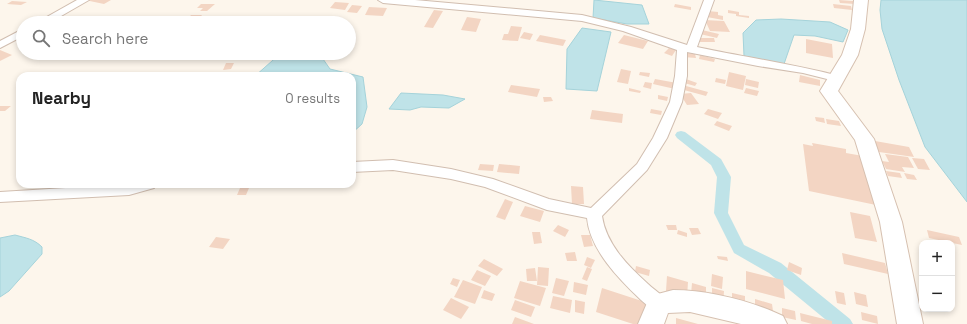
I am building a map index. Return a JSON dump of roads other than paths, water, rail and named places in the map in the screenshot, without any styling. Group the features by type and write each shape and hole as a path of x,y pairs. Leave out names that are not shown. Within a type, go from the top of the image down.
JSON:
{"main road":[{"path":"861,0 858,29 850,55 835,78 829,91 864,139 891,222 910,324"},
{"path":"655,314 673,301 690,301 757,316 774,324"}],"street":[{"path":"54,16 84,0"},
{"path":"383,0 582,18 627,29 686,48 758,63 803,70 835,78"},
{"path":"594,214 642,167 660,138 676,102 686,48 704,20 709,0"},
{"path":"0,45 16,36"},
{"path":"356,166 392,165 451,174 488,183 548,204 594,214"},
{"path":"0,197 129,190 136,188"},
{"path":"594,214 597,232 616,263 644,292 655,314"}],"water":[{"path":"594,0 642,5 649,24 627,24 593,18"},
{"path":"881,0 967,0 967,202 925,147 899,80 882,29 880,10"},
{"path":"781,19 830,22 848,30 843,42 815,36 794,35 784,64 744,56 743,33 756,20"},
{"path":"582,28 611,32 597,91 566,89 567,49"},
{"path":"273,60 324,60 330,69 342,72 260,72"},
{"path":"356,75 363,77 367,107 362,124 356,129"},
{"path":"401,93 443,95 465,99 449,108 421,107 410,110 389,109"},
{"path":"15,235 30,239 39,244 42,247 42,254 9,291 0,297 0,238"}],"waterway":[{"path":"681,135 716,162 724,177 721,213 739,249 775,268 844,324"}]}
